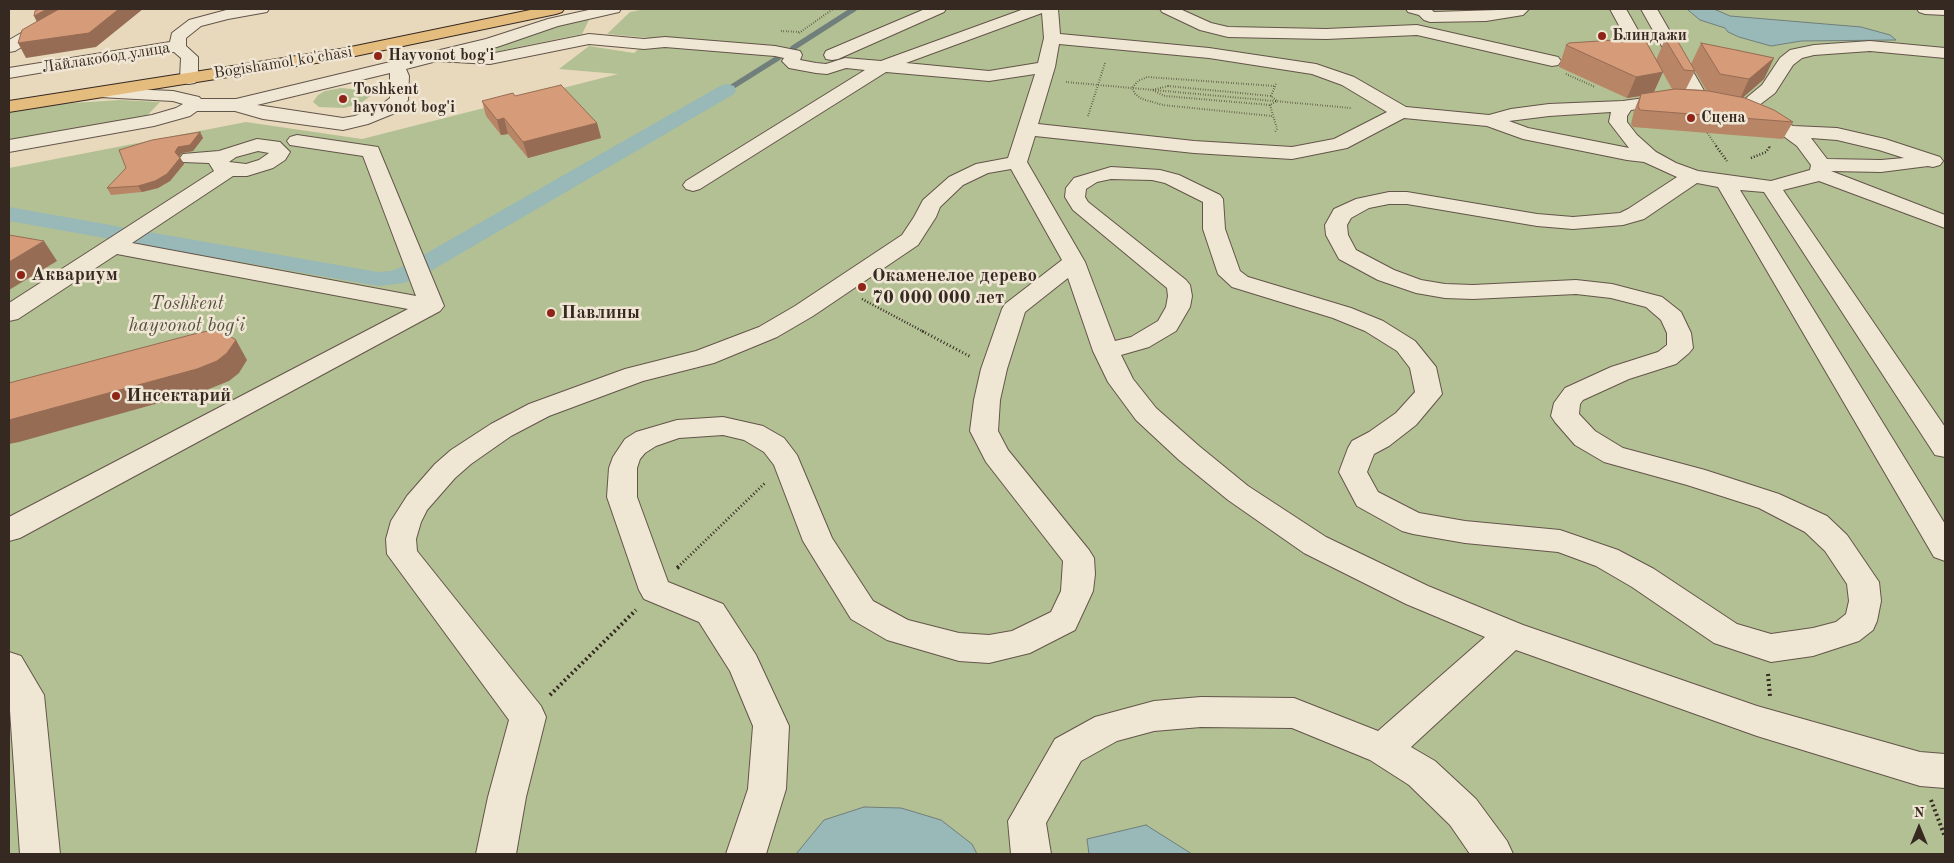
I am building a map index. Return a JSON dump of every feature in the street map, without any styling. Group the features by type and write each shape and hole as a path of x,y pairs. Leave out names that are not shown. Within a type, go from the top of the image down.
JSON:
{"main road":[{"name":"Bogishamol ko'chasi","path":"9,107 105,92 506,9"},
{"name":"Bogishamol ko'chasi","path":"9,95 190,73 385,46 556,9"}],"street":[{"path":"9,47 74,9"},
{"path":"178,47 178,36 195,23 227,14 260,9"},
{"path":"437,56 490,60 589,39 644,44 665,42 774,50 794,55 792,61 795,64 827,69 839,59 938,9"},
{"path":"693,185 883,66 1038,9"},
{"path":"1050,9 1052,38 1042,80 1017,162 1074,262 1106,351 1121,382 1146,414 1189,453 1238,493 1316,545 1417,596 1511,634 1775,726 1933,770"},
{"path":"1168,9 1206,27 1228,32 1326,34 1417,30 1552,61"},
{"path":"1414,9 1430,13 1486,16 1516,12 1521,9"},
{"path":"1618,9 1668,99"},
{"path":"1649,9 1721,105"},
{"path":"1925,9 1945,10"},
{"path":"589,39 608,10"},
{"path":"9,146 154,120 183,112 193,104 236,105 437,56 491,42 554,22 608,10"},
{"path":"1417,30 1430,13"},
{"path":"1052,38 1227,55 1316,68 1348,81 1401,112 1490,121 1523,133 1627,154 1649,156"},
{"path":"1721,105 1768,89 1786,62 1796,54 1814,50 1870,46 1945,52"},
{"name":"Лайлакобод улица","path":"9,73 162,47 178,47 189,57 190,73"},
{"path":"839,59 883,66 1042,80"},
{"path":"236,105 263,113 294,117 327,116 372,104 383,96 386,90 384,86 369,80 332,82 308,91 298,103 299,108 304,112 327,116 343,124 360,120 376,116 399,100 400,76 396,66"},
{"path":"988,76 1042,80"},
{"path":"105,92 173,96 193,101 193,104"},
{"path":"1490,121 1512,115 1549,110 1627,105 1668,99 1721,105 1788,131 1804,142 1820,169 1945,222"},
{"path":"1627,105 1590,128 1598,137 1627,154"},
{"path":"1627,105 1618,116 1618,122 1627,135 1649,156 1669,167 1693,176 1771,187 1820,169 1939,161"},
{"path":"1027,129 1194,147 1292,153 1306,152 1340,144 1401,112"},
{"path":"190,158 257,167 273,160 327,116"},
{"path":"9,314 112,246 226,164 247,146 294,117"},
{"path":"1788,131 1836,134 1885,145 1939,161"},
{"path":"247,146 288,146 371,151 432,306"},
{"path":"496,854 507,798 528,717 402,554 401,539 406,521 413,509 431,486 461,457 501,430 532,414 634,375 705,357 768,332 910,240 925,217 930,204 956,181 984,168 1017,162"},
{"path":"1106,351 1140,342 1167,326 1178,307 1180,296 1178,285 1080,206 1075,197 1076,188 1080,182 1111,173 1153,174 1172,178 1213,200 1214,229 1230,274 1240,282 1374,326 1406,346 1423,367 1429,394 1406,419 1379,439 1362,448 1353,472 1367,499 1413,523 1465,532 1560,541 1607,558 1643,578 1726,634 1771,648 1813,642 1847,632 1861,620 1865,601 1863,582 1836,543 1816,524 1769,501 1695,477 1614,455 1585,438 1565,416 1567,403 1574,394 1620,374 1667,358 1680,348 1679,334 1672,317 1654,302 1612,291 1576,287 1473,292 1445,291 1416,286 1386,275 1347,254 1337,235 1336,225 1342,214 1347,210 1363,203 1389,198 1407,198 1537,220 1573,222 1623,219 1636,214 1693,176"},
{"path":"1734,183 1945,550"},
{"path":"1771,187 1945,448"},
{"path":"112,246 432,306"},
{"path":"746,854 767,790 771,726 744,664 711,613 655,590 622,497 623,468 627,457 635,446 646,439 677,429 723,426 753,432 774,445 786,462 818,541 862,610 899,630 959,647 989,649 1018,643 1063,621 1076,591 1079,574 1078,558 996,455 984,431 986,400 994,369 1014,310 1074,262"},
{"path":"9,530 432,306"},
{"path":"1383,749 1511,634"},
{"path":"9,666 28,695 40,854"},
{"path":"1031,854 1027,821 1068,750 1108,728 1154,716 1201,712 1294,713 1383,749 1422,773 1463,812 1493,854"}],"path":[{"path":"774,50 834,9"},
{"path":"1081,134 1110,43"},
{"path":"1552,61 1552,67 1627,105"},
{"path":"1132,88 1138,81 1147,77 1276,86"},
{"path":"1042,80 1354,108"},
{"path":"1152,90 1168,86 1271,96 1277,101"},
{"path":"1132,88 1135,94 1142,99 1163,106 1272,116"},
{"path":"1152,90 1165,96 1270,106 1277,101"},
{"path":"1697,132 1716,133"},
{"path":"1707,132 1734,183"},
{"path":"1751,158 1766,152 1770,145 1769,138"},
{"path":"840,287 994,369"},
{"path":"1771,648 1768,682 1775,726"},
{"path":"1933,770 1936,817 1945,837"}],"green space":[{"name":"Toshkent hayvonot bogʻi","path":"645,9 1945,9 1945,854 9,854 9,168 246,122 362,139 618,74 559,69 589,46 634,53 650,38 607,34 630,12"},
{"path":"588,19 582,34 485,54 478,52 575,21"},
{"path":"341,88 365,90 372,95 361,103 344,108 319,107 313,102 318,95 325,91"},
{"path":"120,100 160,102 143,120 9,141 9,113 58,104"}],"water":[{"path":"1689,9 1714,9 1730,16 1861,27 1890,35 1896,40 1801,41 1771,46 1739,37 1728,32 1725,28 1700,20"},
{"path":"864,807 901,808 941,820 972,844 977,854 796,854 824,820"},
{"path":"1146,825 1192,854 1089,854 1087,839"}],"building":[{"path":"47,9 34,16 35,11"},
{"path":"59,9 119,9 89,33 18,43 22,30"},
{"path":"1644,38 1663,72 1636,77 1566,45 1569,43"},
{"path":"1665,39 1677,40 1695,71 1684,70"},
{"path":"1701,43 1774,58 1749,79 1720,74"},
{"path":"561,85 597,123 523,142 504,118 497,120 482,101 513,93 515,96"},
{"path":"1675,89 1709,91 1745,98 1774,110 1793,122 1640,110 1638,106 1641,94"},
{"path":"200,132 190,145 178,147 175,152 180,158 167,174 155,181 138,186 107,188 126,168 119,150 152,140"},
{"path":"9,235 44,241 9,262"},
{"path":"208,331 223,332 236,340 227,353 217,361 197,369 9,420 9,383"}],"waterway":[{"path":"793,48 854,9"},
{"path":"727,90 778,58"},
{"path":"143,238 378,279 395,278 413,271 727,90"},
{"path":"9,214 116,233"}],"place":[{"name":"Блиндажи","path":"1602,36"},
{"name":"Hayvonot bog'i","path":"378,56"},
{"name":"Toshkent hayvonot bog'i","path":"343,99"},
{"name":"Сцена","path":"1691,118"},
{"name":"Аквариум","path":"21,275"},
{"name":"Окаменелое дерево 70 000 000 лет","path":"862,287"},
{"name":"Павлины","path":"551,313"},
{"name":"Инсектарий","path":"116,396"}]}
